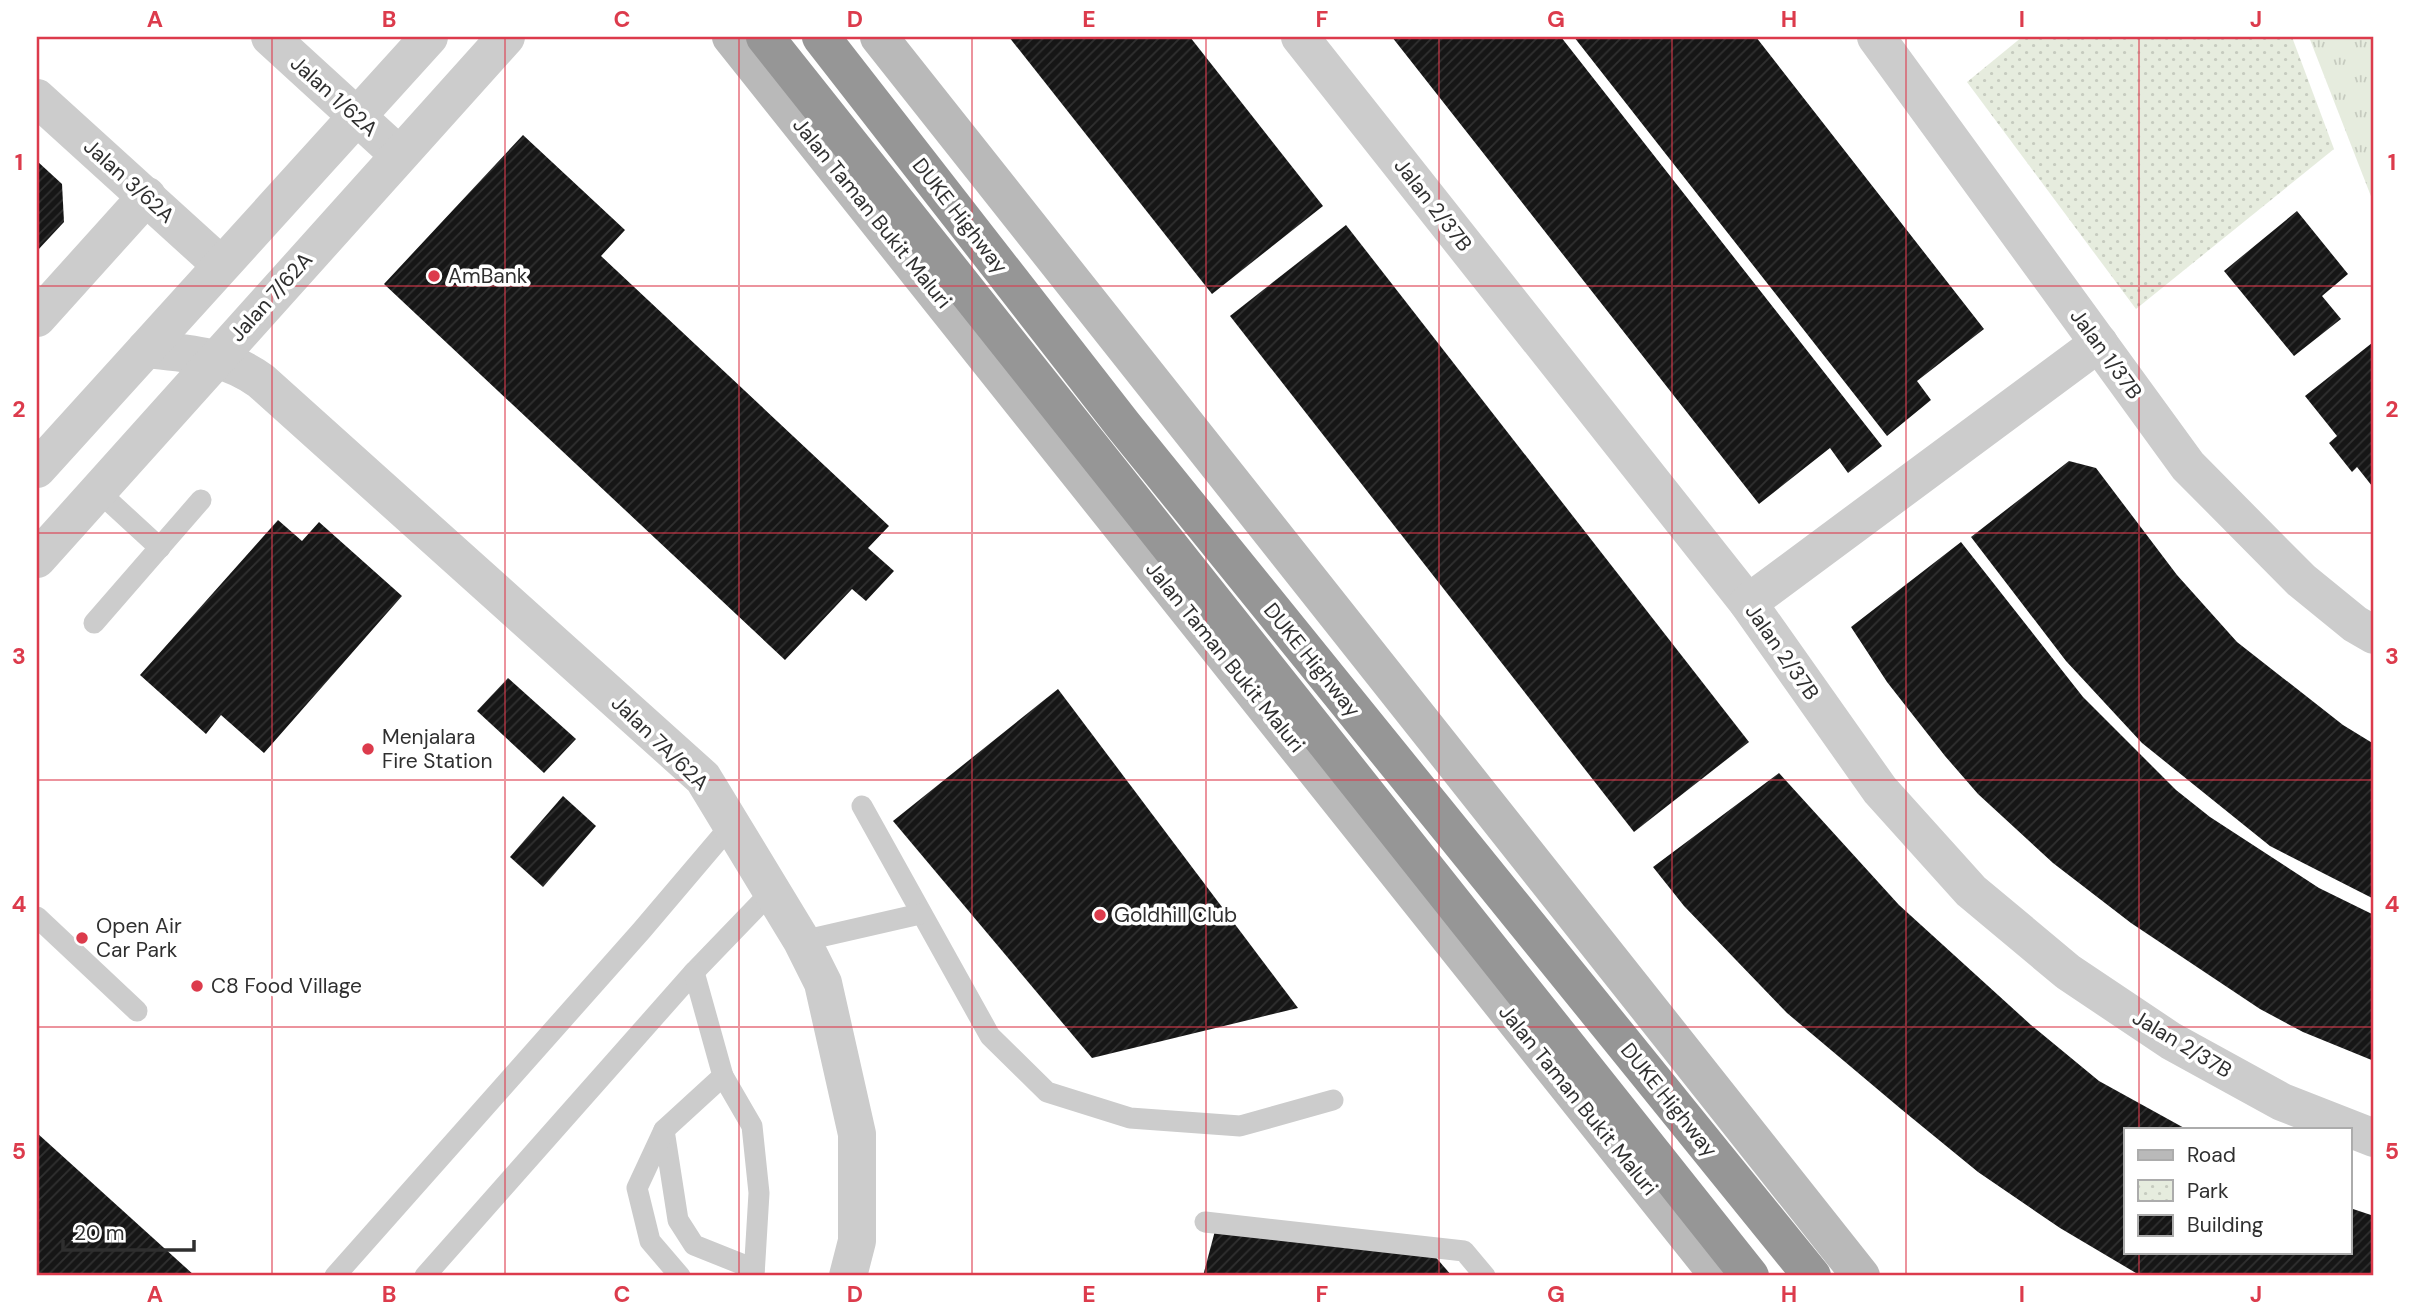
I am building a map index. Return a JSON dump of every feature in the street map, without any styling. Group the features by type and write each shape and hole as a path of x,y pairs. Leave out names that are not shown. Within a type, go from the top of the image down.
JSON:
{"highway":[{"name":"DUKE Highway","path":"765,37 1750,1276"},
{"name":"DUKE Highway","path":"821,37 1123,425 1812,1276"}],"main road":[{"name":"Jalan Taman Bukit Maluri","path":"732,37 1719,1276"},
{"path":"879,37 1861,1276"}],"street":[{"name":"Jalan 1/62A","path":"270,37 399,155"},
{"path":"37,470 429,37"},
{"name":"Jalan 7/62A","path":"37,559 506,37"},
{"name":"Jalan 2/37B","path":"1300,37 1748,603 1880,790 1971,891 2068,972 2171,1041 2282,1102 2348,1128"},
{"name":"Jalan 1/37B","path":"1886,40 2188,466 2301,580 2355,624 2374,635"},
{"name":"Jalan 3/62A","path":"37,98 221,265"},
{"path":"37,318 147,196"},
{"name":"Jalan 7A/62A","path":"262,307 262,339 268,370 284,403"},
{"path":"1748,603 2099,343"},
{"name":"Jalan 7A/62A","path":"146,349 217,358 242,367 703,778 802,942 823,983 858,1134 857,1241 848,1276"},
{"name":"Jalan 2/37B","path":"2352,1129 2374,1138"}],"lane":[{"path":"97,491 160,548"},
{"path":"94,623 201,500"},
{"path":"863,806 920,914 990,1036 1047,1092 1130,1118 1240,1126 1333,1100"},
{"path":"335,1276 642,930 732,824"},
{"path":"425,1276 694,972 772,891"},
{"path":"802,942 920,914"},
{"path":"37,917 137,1012"},
{"path":"664,1130 678,1220 694,1245 754,1273 759,1193 752,1126 723,1076 694,972"},
{"path":"680,1276 650,1241 637,1188 664,1130 723,1076"},
{"path":"1205,1222 1464,1251 1485,1276"}],"green space":[{"path":"2022,37 2292,37 2334,149 2136,309 1967,82"},
{"path":"2309,37 2374,37 2374,204"}],"building":[{"path":"1009,37 1190,37 1323,206 1212,294"},
{"path":"1392,37 1561,37 1882,446 1848,473 1830,448 1759,504"},
{"path":"1574,37 1756,37 1984,329 1917,381 1931,400 1887,436"},
{"path":"523,135 625,230 601,256 889,526 868,548 894,571 866,601 852,589 785,660 384,284"},
{"path":"37,161 62,184 64,222 37,251"},
{"path":"2297,211 2348,274 2322,296 2341,319 2294,356 2224,271"},
{"path":"1346,225 1749,742 1634,832 1230,316"},
{"path":"2372,343 2372,486 2357,467 2352,472 2329,443 2337,436 2305,396"},
{"path":"2069,461 2096,468 2177,575 2237,642 2343,725 2374,744 2374,899 2270,846 2142,743 2066,661 1971,537"},
{"path":"278,520 302,541 319,522 402,596 264,753 221,715 206,734 140,675"},
{"path":"1961,542 2083,697 2176,790 2210,817 2319,888 2374,915 2374,1061 2303,1032 2260,1009 2131,923 2053,863 1978,794 1945,756 1887,682 1851,627"},
{"path":"508,678 576,739 544,773 477,711"},
{"name":"Goldhill Club","path":"1058,689 1298,1008 1092,1058 893,821"},
{"path":"1779,773 1899,905 2031,1025 2099,1081 2184,1128 2124,1128 2124,1254 2352,1254 2352,1209 2374,1216 2374,1276 2141,1276 2060,1228 1978,1172 1901,1109 1787,1013 1684,906 1653,867"},
{"path":"563,796 596,826 543,887 510,857"},
{"path":"37,1133 195,1276 37,1276"},
{"path":"1216,1227 1426,1246 1452,1276 1203,1276"}],"place":[{"name":"AmBank","path":"434,276"},
{"name":"Menjalara Fire Station","path":"368,749"},
{"name":"Goldhill Club","path":"1100,915"},
{"name":"Open Air Car Park","path":"82,938"},
{"name":"C8 Food Village","path":"197,986"}]}
